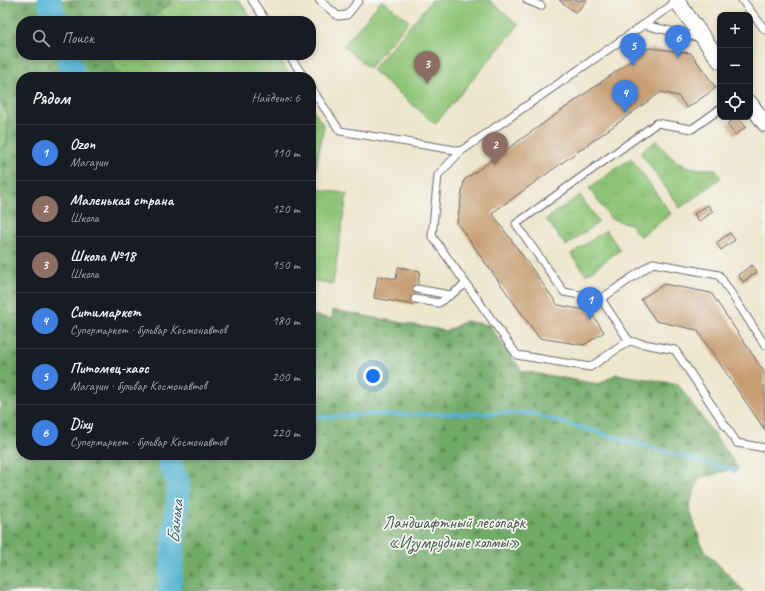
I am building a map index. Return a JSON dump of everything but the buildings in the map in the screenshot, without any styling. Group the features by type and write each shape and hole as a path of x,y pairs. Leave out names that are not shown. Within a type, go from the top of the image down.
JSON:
{"street":[{"path":"677,1 717,57"},
{"path":"753,107 765,124"}],"lane":[{"path":"252,0 263,16"},
{"path":"319,0 338,16 347,15 359,0"},
{"path":"527,0 541,6"},
{"path":"742,0 765,30"},
{"path":"677,1 461,152 438,175 432,236 517,355 590,367 629,341 675,350 737,443 765,448"},
{"path":"644,25 703,38"},
{"path":"292,60 301,72"},
{"path":"316,95 340,131 461,152"},
{"path":"717,111 692,129 657,123 516,224 564,292 601,299 653,264 719,276 765,345"},
{"path":"415,299 439,303 466,284"},
{"path":"417,289 450,295"},
{"path":"601,299 629,341"}],"green space":[{"name":"Ландшафтный лесопарк «Изумрудные холмы»","path":"0,0 173,0 154,16 16,16 16,60 112,60 114,67 118,72 16,72 16,460 316,460 316,316 332,319 333,310 447,331 465,321 489,325 522,371 599,384 616,374 678,384 738,468 699,478 689,507 703,549 744,591 0,591 0,149 7,143 8,115 0,100"},
{"path":"173,0 239,0 250,16 154,16"},
{"path":"382,0 409,21 369,68 343,46"},
{"path":"432,0 489,0 519,25 435,124 372,70"},
{"path":"112,60 279,60 288,72 118,72 114,67"},
{"path":"0,100 8,115 7,143 0,149"},
{"path":"316,114 324,126 316,168"},
{"path":"657,140 669,155 681,164 688,167 715,169 721,178 680,208 640,152"},
{"path":"631,158 671,214 640,237 630,224 611,219 589,188"},
{"path":"316,189 347,194 333,284 316,281"},
{"path":"580,195 599,222 566,246 546,219"},
{"path":"606,230 620,250 586,275 571,254"}],"waterway":[{"name":"Банька","path":"49,0 54,16"},
{"name":"Банька","path":"69,60 73,72"},
{"path":"316,418 360,415 529,413 735,471"},
{"name":"Банька","path":"169,460 179,486 169,591"}],"place":[{"name":"Dixy","path":"678,58"},
{"name":"Питомец-хаос","path":"633,66"},
{"name":"Школа №18","path":"427,84"},
{"name":"Ситимаркет","path":"625,113"},
{"name":"Маленькая страна","path":"495,165"},
{"name":"Ozon","path":"590,320"}]}
